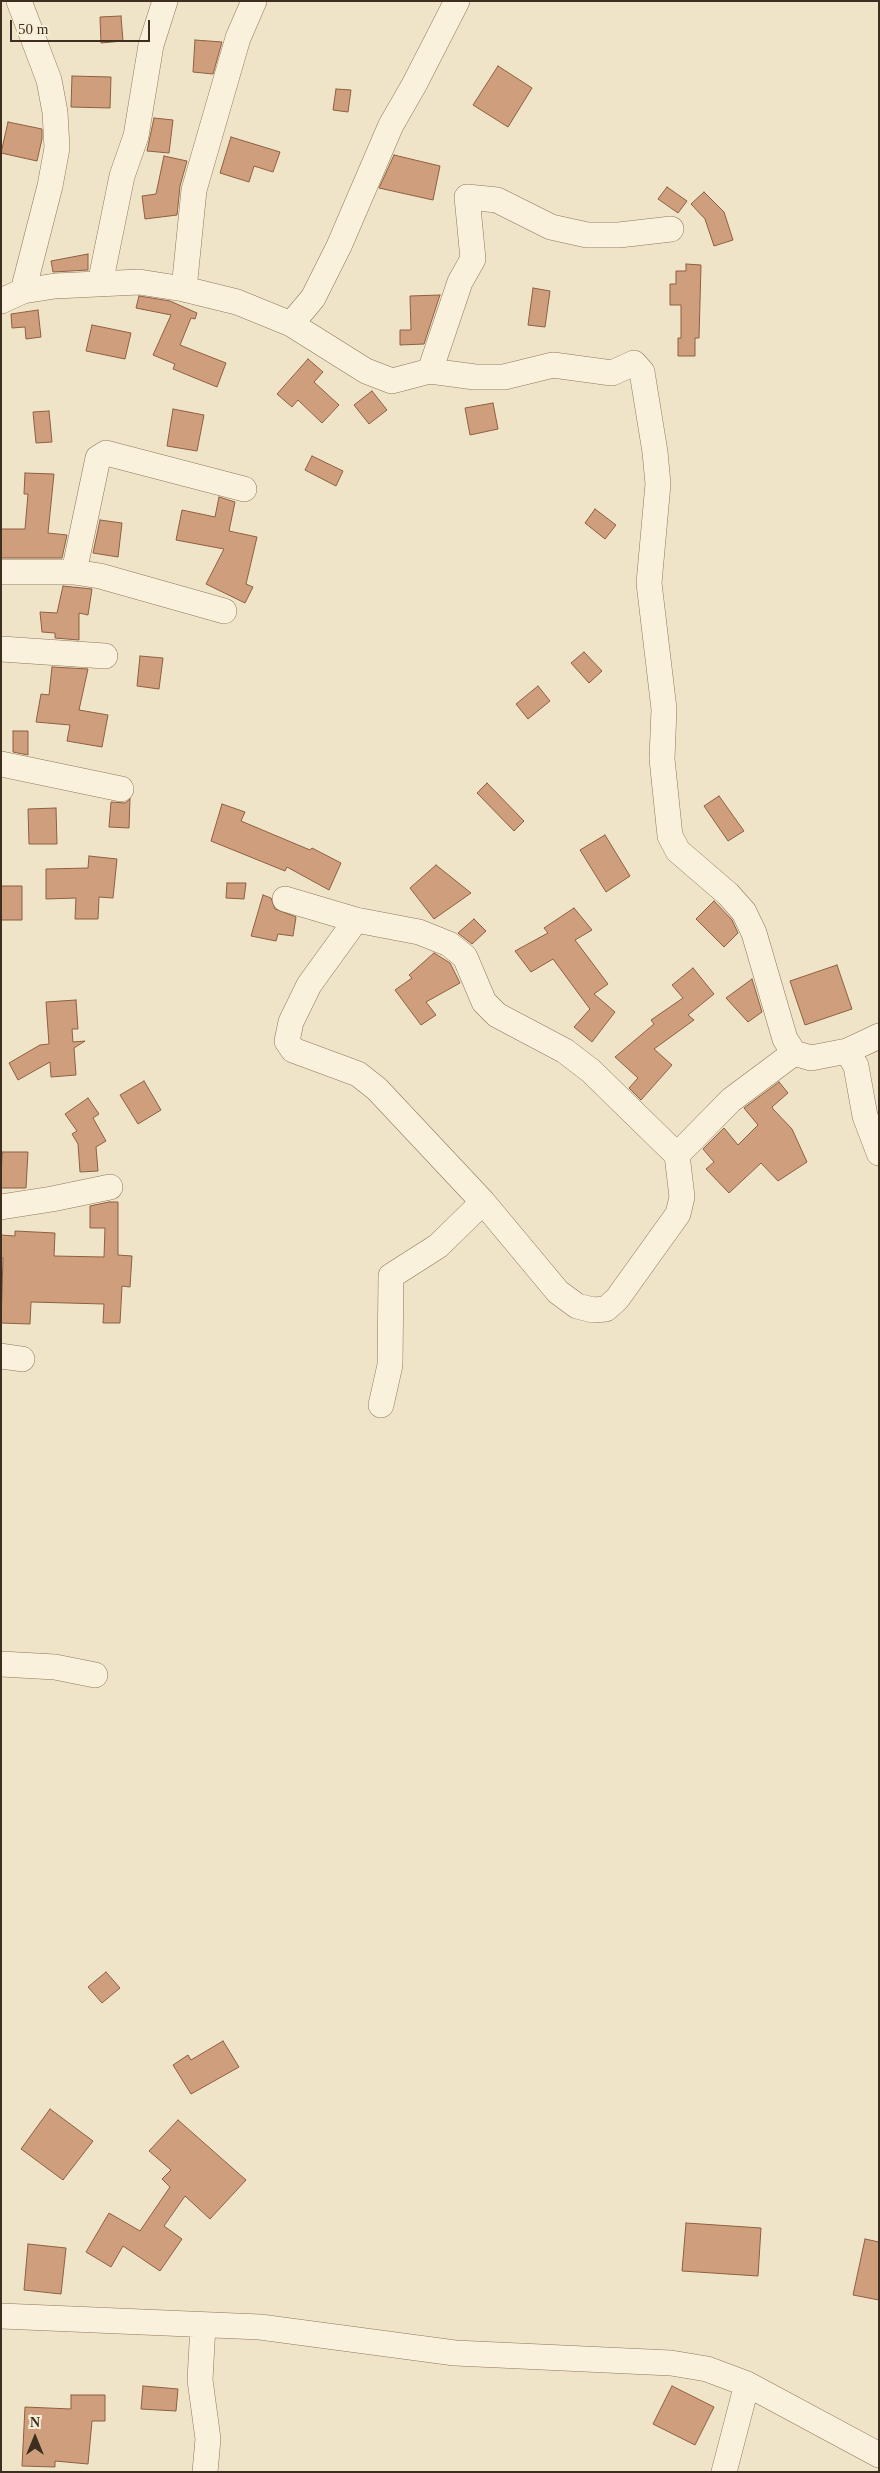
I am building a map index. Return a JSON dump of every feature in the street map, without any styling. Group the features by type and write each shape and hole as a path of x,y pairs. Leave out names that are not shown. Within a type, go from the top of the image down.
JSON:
{"street":[{"path":"12,296 50,186 57,148 55,112 49,80 19,1"},
{"path":"100,284 122,176 136,136 151,45 166,1"},
{"path":"184,289 194,190 238,38 254,1"},
{"path":"291,324 313,298 343,238 391,125 414,85 457,1"},
{"path":"430,371 457,290 473,260 467,197 497,200 551,227 587,235 619,235 671,229"},
{"path":"12,296 55,286 139,282 184,289 237,302 291,324 366,371 392,381 430,371 475,377 504,377 553,365 612,373 634,363 642,372 655,452 658,484 649,583 664,709 662,758 670,836 678,851 728,894 744,912 754,932 785,1038 794,1053 811,1058 847,1051 879,1036"},
{"path":"74,572 98,458 106,453 244,489"},
{"path":"1,572 74,572 100,576 224,611"},
{"path":"1,649 105,656"},
{"path":"1,764 121,789"},
{"path":"285,899 356,920 419,932 448,944 465,957 484,1002 497,1015 565,1051 591,1070 677,1155 682,1197 678,1214 617,1299 606,1309 593,1310 577,1306 558,1292 483,1202 377,1088 358,1074 293,1050 287,1041 291,1022 309,985 356,920"},
{"path":"847,1051 856,1066 865,1116 879,1153"},
{"path":"677,1155 731,1100 794,1053"},
{"path":"1,1207 52,1200 110,1187"},
{"path":"381,1406 390,1365 391,1276 438,1246 483,1202"},
{"path":"1,1664 55,1666 94,1675"},
{"path":"1,2316 260,2327 455,2353 671,2363 707,2369 747,2384 879,2455"},
{"path":"204,2325 200,2380 208,2439 205,2472"},
{"path":"724,2472 747,2384"}],"building":[{"path":"121,16 123,41 101,43 100,17"},
{"path":"195,40 222,42 213,74 193,72"},
{"path":"498,66 532,88 508,127 473,105"},
{"path":"72,76 111,77 110,108 71,107"},
{"path":"336,89 351,90 348,112 333,110"},
{"path":"154,118 173,120 169,153 147,151"},
{"path":"8,122 42,129 42,139 37,161 1,153"},
{"path":"231,137 280,152 273,172 254,166 249,182 220,173"},
{"path":"394,155 440,166 433,200 379,188"},
{"path":"164,156 187,161 180,186 177,215 145,219 142,196 156,194"},
{"path":"667,187 687,201 678,213 658,199"},
{"path":"704,192 724,212 733,240 714,246 705,219 691,204"},
{"path":"88,254 88,270 53,272 51,261"},
{"path":"686,264 701,265 699,338 695,338 695,356 678,356 678,338 681,338 681,305 670,305 670,284 676,284 676,271 686,271"},
{"path":"533,288 550,291 545,327 528,325"},
{"path":"440,295 424,344 400,345 400,330 411,330 410,296"},
{"path":"139,296 170,301 197,313 195,319 191,318 180,345 226,363 217,387 173,369 175,364 153,355 171,315 136,308"},
{"path":"38,310 41,337 26,339 25,327 12,328 11,314"},
{"path":"92,325 131,333 125,359 86,351"},
{"path":"308,359 323,372 314,382 339,405 322,423 298,400 292,407 277,394"},
{"path":"372,391 387,410 369,424 354,405"},
{"path":"493,403 498,429 470,435 465,408"},
{"path":"173,409 204,415 197,451 167,446"},
{"path":"49,411 52,442 36,443 33,412"},
{"path":"312,456 343,471 336,486 305,470"},
{"path":"25,473 54,474 48,533 67,535 62,558 1,558 1,529 25,529 28,494 24,494"},
{"path":"219,497 235,502 229,531 257,537 246,584 253,587 245,603 206,584 224,549 176,540 182,510 215,517"},
{"path":"595,509 616,525 605,539 585,523"},
{"path":"100,520 122,523 118,557 93,553"},
{"path":"63,586 92,589 88,615 79,613 79,640 55,638 55,633 42,632 40,612 57,613"},
{"path":"584,652 602,671 589,683 571,663"},
{"path":"140,656 163,658 159,689 137,686"},
{"path":"52,667 88,669 79,710 108,715 102,747 67,741 70,725 36,722 41,694 49,695"},
{"path":"538,686 550,701 528,719 516,704"},
{"path":"13,731 28,731 28,755 13,752"},
{"path":"487,783 524,821 514,831 477,793"},
{"path":"719,796 744,831 728,841 704,806"},
{"path":"130,799 129,828 109,827 111,802 125,803"},
{"path":"222,804 245,812 241,821 310,850 312,848 341,863 329,890 287,867 285,871 211,841"},
{"path":"56,808 57,844 29,844 28,809"},
{"path":"605,835 630,876 606,892 580,850"},
{"path":"89,856 117,859 113,898 99,897 98,919 75,919 76,898 46,899 46,869 88,868"},
{"path":"436,865 471,893 434,919 410,888"},
{"path":"227,883 246,883 244,899 226,898"},
{"path":"1,886 22,886 22,920 1,920"},
{"path":"263,895 271,898 275,909 296,917 293,936 278,934 276,941 251,936"},
{"path":"714,901 732,920 738,933 724,947 696,919"},
{"path":"574,908 592,930 575,940 608,984 594,994 615,1012 592,1042 574,1027 590,1009 553,959 531,972 515,951 548,933 544,928"},
{"path":"474,919 486,931 472,944 458,933"},
{"path":"434,953 450,963 460,983 426,1002 436,1015 421,1025 395,990 412,978 409,975"},
{"path":"837,965 852,1009 805,1025 790,981"},
{"path":"693,968 714,994 688,1015 694,1020 654,1049 672,1065 641,1100 629,1088 638,1078 615,1057 654,1024 651,1020 683,998 672,985"},
{"path":"752,979 762,1012 748,1022 726,998"},
{"path":"76,1000 78,1029 72,1029 73,1042 85,1041 74,1048 76,1075 51,1077 50,1062 18,1080 9,1063 40,1045 49,1044 46,1002"},
{"path":"144,1081 161,1110 138,1124 120,1095"},
{"path":"779,1082 788,1093 772,1107 792,1129 807,1162 778,1181 761,1163 729,1193 706,1169 714,1162 703,1149 724,1128 738,1145 758,1125 744,1108"},
{"path":"88,1098 99,1114 93,1118 106,1141 96,1147 98,1171 80,1172 78,1144 72,1134 77,1131 65,1114"},
{"path":"2,1152 28,1152 26,1188 1,1188"},
{"path":"118,1202 118,1255 132,1256 130,1287 122,1286 120,1323 103,1323 104,1304 31,1302 30,1324 1,1323 3,1258 1,1258 1,1235 15,1236 15,1231 55,1233 54,1256 104,1257 105,1228 90,1228 90,1206"},
{"path":"106,1972 120,1988 102,2003 88,1987"},
{"path":"223,2041 239,2067 191,2094 173,2065 188,2055 191,2060"},
{"path":"50,2109 93,2141 63,2180 21,2149"},
{"path":"178,2120 246,2180 210,2219 185,2196 164,2226 182,2239 160,2271 123,2246 111,2267 86,2252 109,2213 140,2231 170,2187 162,2179 171,2170 149,2151"},
{"path":"686,2223 761,2228 758,2276 682,2271"},
{"path":"865,2239 879,2242 879,2300 853,2295"},
{"path":"28,2244 66,2248 61,2294 24,2290"},
{"path":"143,2386 178,2389 176,2411 141,2409"},
{"path":"672,2386 714,2407 695,2445 653,2424"},
{"path":"71,2395 105,2395 105,2421 92,2421 88,2464 55,2461 55,2467 22,2466 25,2407 71,2409"}]}
